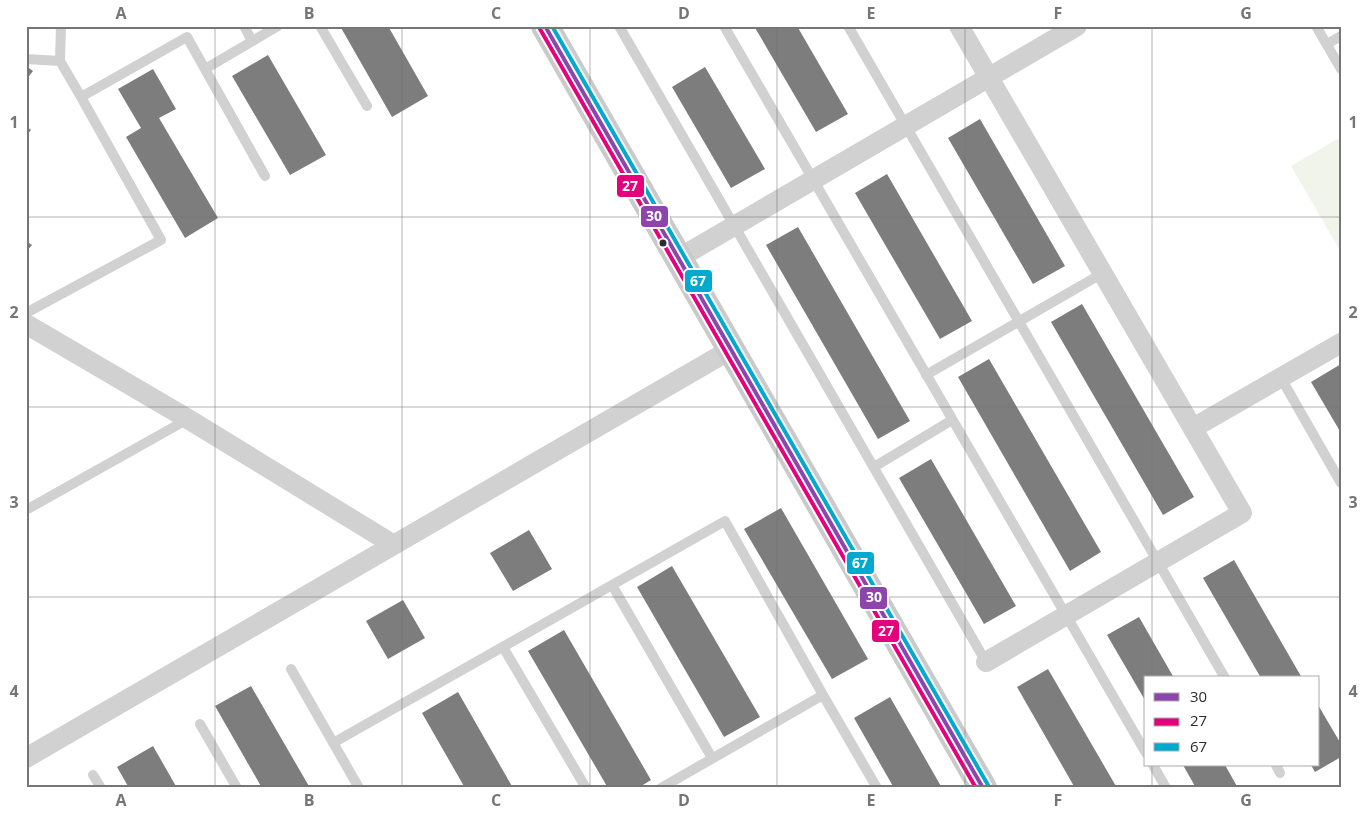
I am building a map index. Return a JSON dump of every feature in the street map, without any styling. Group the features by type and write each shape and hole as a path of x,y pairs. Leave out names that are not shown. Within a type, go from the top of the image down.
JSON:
{"main road":[{"path":"545,26 983,788"}],"street":[{"path":"959,26 1242,513 986,662"},
{"path":"679,258 1077,26"},
{"path":"26,324 188,419 394,545"},
{"path":"1193,428 1341,343"},
{"path":"26,758 730,350"}],"lane":[{"path":"26,313 161,240 60,61 61,26"},
{"path":"244,26 252,41"},
{"path":"205,69 278,26"},
{"path":"320,26 367,106"},
{"path":"619,26 986,662"},
{"path":"724,26 1144,751"},
{"path":"848,26 1224,676"},
{"path":"1316,26 1341,69"},
{"path":"1327,44 1341,36"},
{"path":"81,96 187,37 265,176"},
{"path":"26,59 60,61"},
{"path":"926,375 1103,273"},
{"path":"1281,378 1341,483"},
{"path":"26,510 188,419"},
{"path":"874,467 952,420"},
{"path":"333,742 725,521 872,786"},
{"path":"612,585 712,758"},
{"path":"503,647 586,788"},
{"path":"291,669 359,788"},
{"path":"661,788 823,695"},
{"path":"200,724 237,788"},
{"path":"1154,766 1166,788"},
{"path":"94,775 101,788"}],"shaded area":[{"path":"1341,137 1341,252 1291,166"}],"building":[{"path":"340,26 388,26 428,96 392,117"},
{"path":"754,26 797,26 848,114 816,132"},
{"path":"268,55 326,155 290,175 232,76"},
{"path":"26,66 33,71 26,80"},
{"path":"705,67 765,169 731,188 672,87"},
{"path":"153,69 176,109 159,118 218,218 185,238 126,137 141,128 118,89"},
{"path":"980,119 1065,266 1033,284 948,138"},
{"path":"26,126 31,130 26,136"},
{"path":"887,174 972,321 940,339 855,193"},
{"path":"798,227 910,421 878,439 766,245"},
{"path":"26,241 32,245 26,252"},
{"path":"1082,304 1194,497 1163,515 1051,322"},
{"path":"989,359 1101,552 1070,571 958,377"},
{"path":"1341,364 1341,433 1311,382"},
{"path":"931,459 1016,606 984,624 899,478"},
{"path":"781,508 868,659 832,679 744,529"},
{"path":"529,530 552,569 513,591 490,553"},
{"path":"1234,560 1301,676 1260,676 1203,578"},
{"path":"672,566 760,717 724,737 637,587"},
{"path":"403,600 425,638 388,659 366,621"},
{"path":"1139,617 1173,676 1144,676 1144,699 1107,635"},
{"path":"564,630 651,780 638,788 608,788 528,651"},
{"path":"1048,669 1117,788 1075,788 1017,687"},
{"path":"251,686 310,788 262,788 215,706"},
{"path":"458,692 513,788 465,788 422,713"},
{"path":"890,697 942,788 894,788 854,718"},
{"path":"1320,708 1341,744 1341,757 1315,772 1312,766 1320,766"},
{"path":"153,746 177,788 129,788 117,767"},
{"path":"1184,766 1226,766 1238,788 1196,788"}],"transit line":[{"name":"30","path":"545,26 983,788"},
{"name":"67","path":"552,26 988,785"},
{"name":"27","path":"540,29 976,788"}]}
